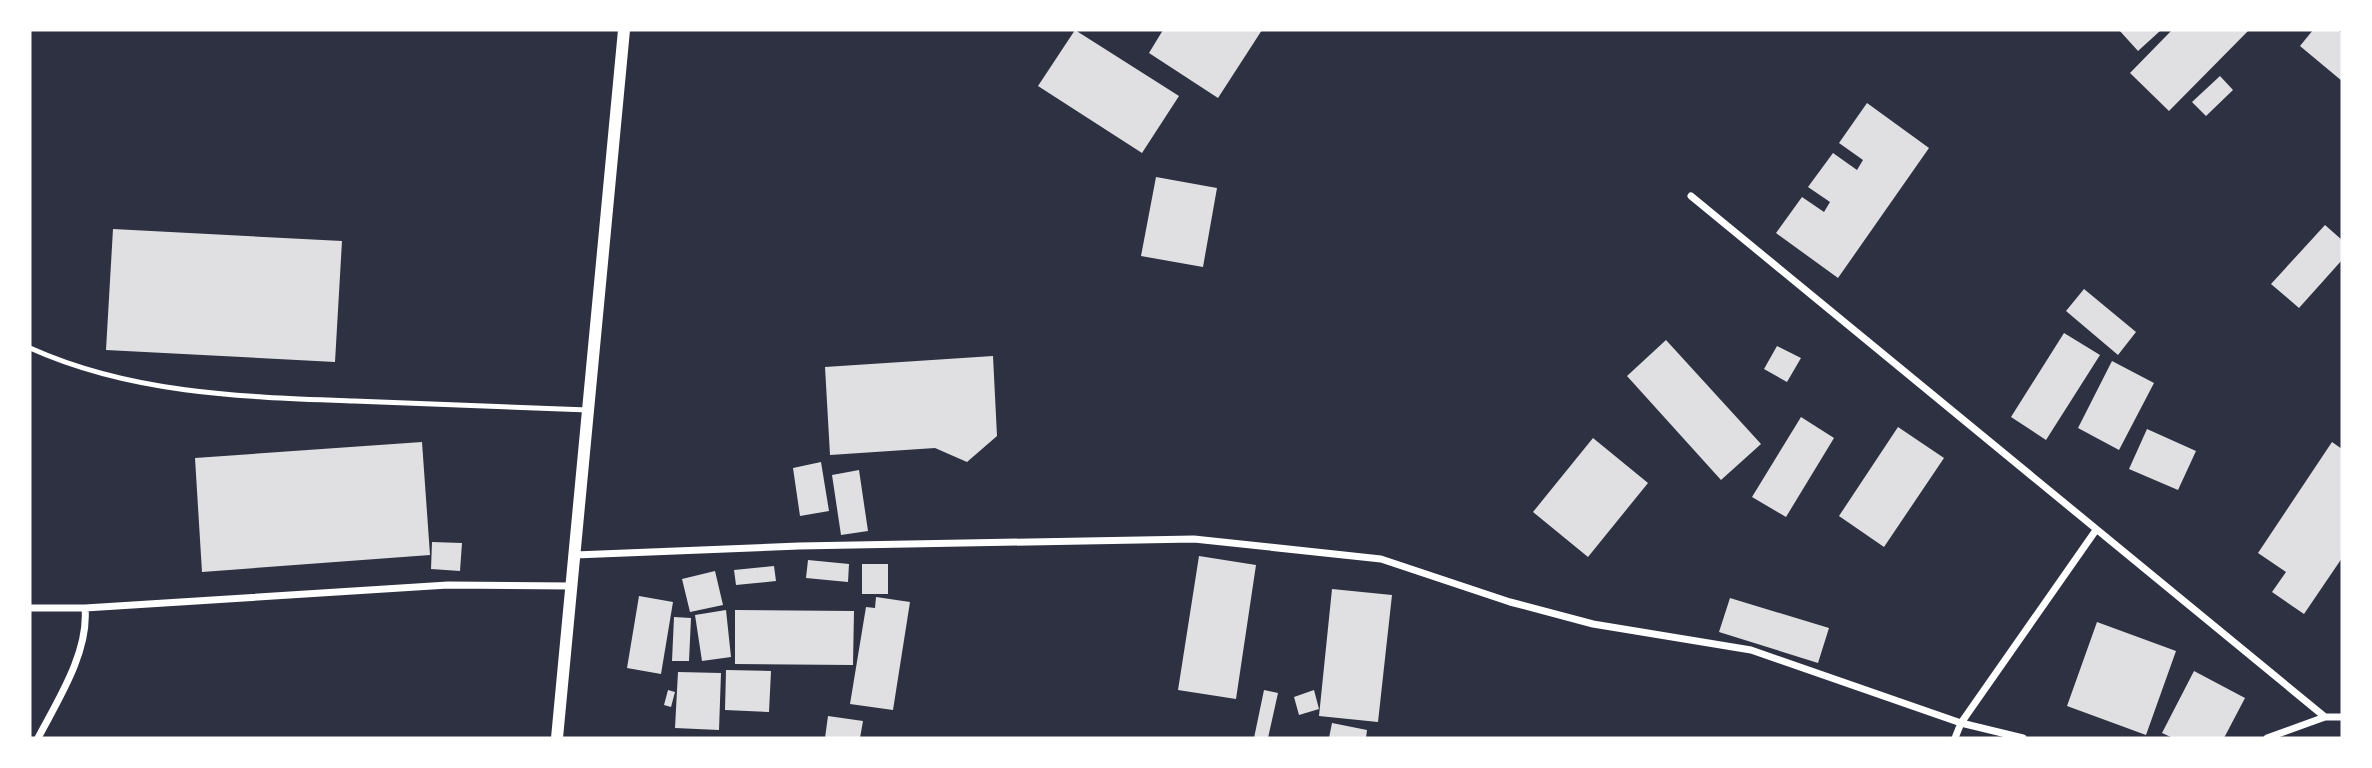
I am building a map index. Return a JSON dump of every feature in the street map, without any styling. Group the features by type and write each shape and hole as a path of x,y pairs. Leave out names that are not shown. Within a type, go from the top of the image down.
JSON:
{"street":[{"path":"557,738 624,30"},
{"path":"1691,196 2325,717"},
{"path":"1955,738 1961,723 2096,530"},
{"path":"575,555 799,546 1194,539 1381,559 1510,602 1593,624 1751,650 1961,723 2023,738"},
{"path":"30,608 448,585 572,586"},
{"path":"38,738 82,646 87,627 85,607"},
{"path":"2267,738 2325,717 2342,717"}],"lane":[{"path":"30,348 57,360 134,383 232,397 588,410"}],"building":[{"path":"1075,30 1179,96 1142,153 1038,86"},
{"path":"1163,30 1262,30 1218,98 1149,53"},
{"path":"2119,30 2159,30 2160,31 2138,51"},
{"path":"2172,30 2249,30 2169,111 2130,73"},
{"path":"2313,30 2338,30 2342,33 2342,81 2300,46"},
{"path":"2220,76 2233,90 2206,116 2192,102"},
{"path":"1867,103 1929,148 1838,278 1776,233 1802,197 1824,212 1830,202 1808,187 1833,153 1857,170 1863,160 1839,143"},
{"path":"1156,177 1217,188 1203,267 1141,256"},
{"path":"2325,225 2342,240 2342,260 2299,308 2271,284"},
{"path":"113,229 342,241 335,362 106,350"},
{"path":"2084,289 2136,332 2118,355 2066,311"},
{"path":"2064,333 2100,355 2046,440 2011,417"},
{"path":"1666,340 1761,444 1721,480 1627,376"},
{"path":"1777,346 1801,358 1787,382 1764,369"},
{"path":"993,356 997,436 967,462 935,448 830,455 825,367"},
{"path":"2112,361 2154,383 2119,450 2078,428"},
{"path":"1801,417 1834,438 1786,517 1752,497"},
{"path":"1898,427 1944,458 1884,547 1839,516"},
{"path":"2147,429 2196,451 2178,490 2129,469"},
{"path":"1593,438 1648,483 1588,557 1533,512"},
{"path":"422,442 430,555 202,572 195,458"},
{"path":"2332,442 2342,449 2342,558 2304,614 2272,592 2286,572 2258,553"},
{"path":"821,462 829,511 800,516 793,468"},
{"path":"859,470 868,531 841,535 832,475"},
{"path":"432,542 462,543 460,571 431,569"},
{"path":"1199,556 1256,565 1236,699 1178,690"},
{"path":"808,560 849,564 848,582 806,578"},
{"path":"862,564 888,564 888,594 862,594"},
{"path":"774,566 776,581 736,585 734,570"},
{"path":"715,571 723,605 690,612 682,579"},
{"path":"1332,589 1392,595 1378,722 1319,716"},
{"path":"639,596 673,602 661,674 627,668"},
{"path":"876,597 910,602 893,710 850,704 866,607 875,608"},
{"path":"1730,598 1829,628 1818,663 1719,632"},
{"path":"726,610 731,657 702,661 695,615"},
{"path":"735,610 854,611 853,665 735,664"},
{"path":"674,617 691,618 689,661 672,661"},
{"path":"2097,622 2176,651 2146,735 2067,706"},
{"path":"726,670 771,671 769,712 725,710"},
{"path":"2194,671 2245,698 2224,738 2173,738 2162,733"},
{"path":"678,672 721,673 719,730 675,728"},
{"path":"668,690 675,692 671,707 664,705"},
{"path":"1264,690 1278,693 1268,738 1254,738"},
{"path":"1314,690 1319,709 1299,715 1294,697"},
{"path":"828,716 863,721 860,738 825,738"},
{"path":"1332,723 1367,730 1366,738 1329,738"}]}
